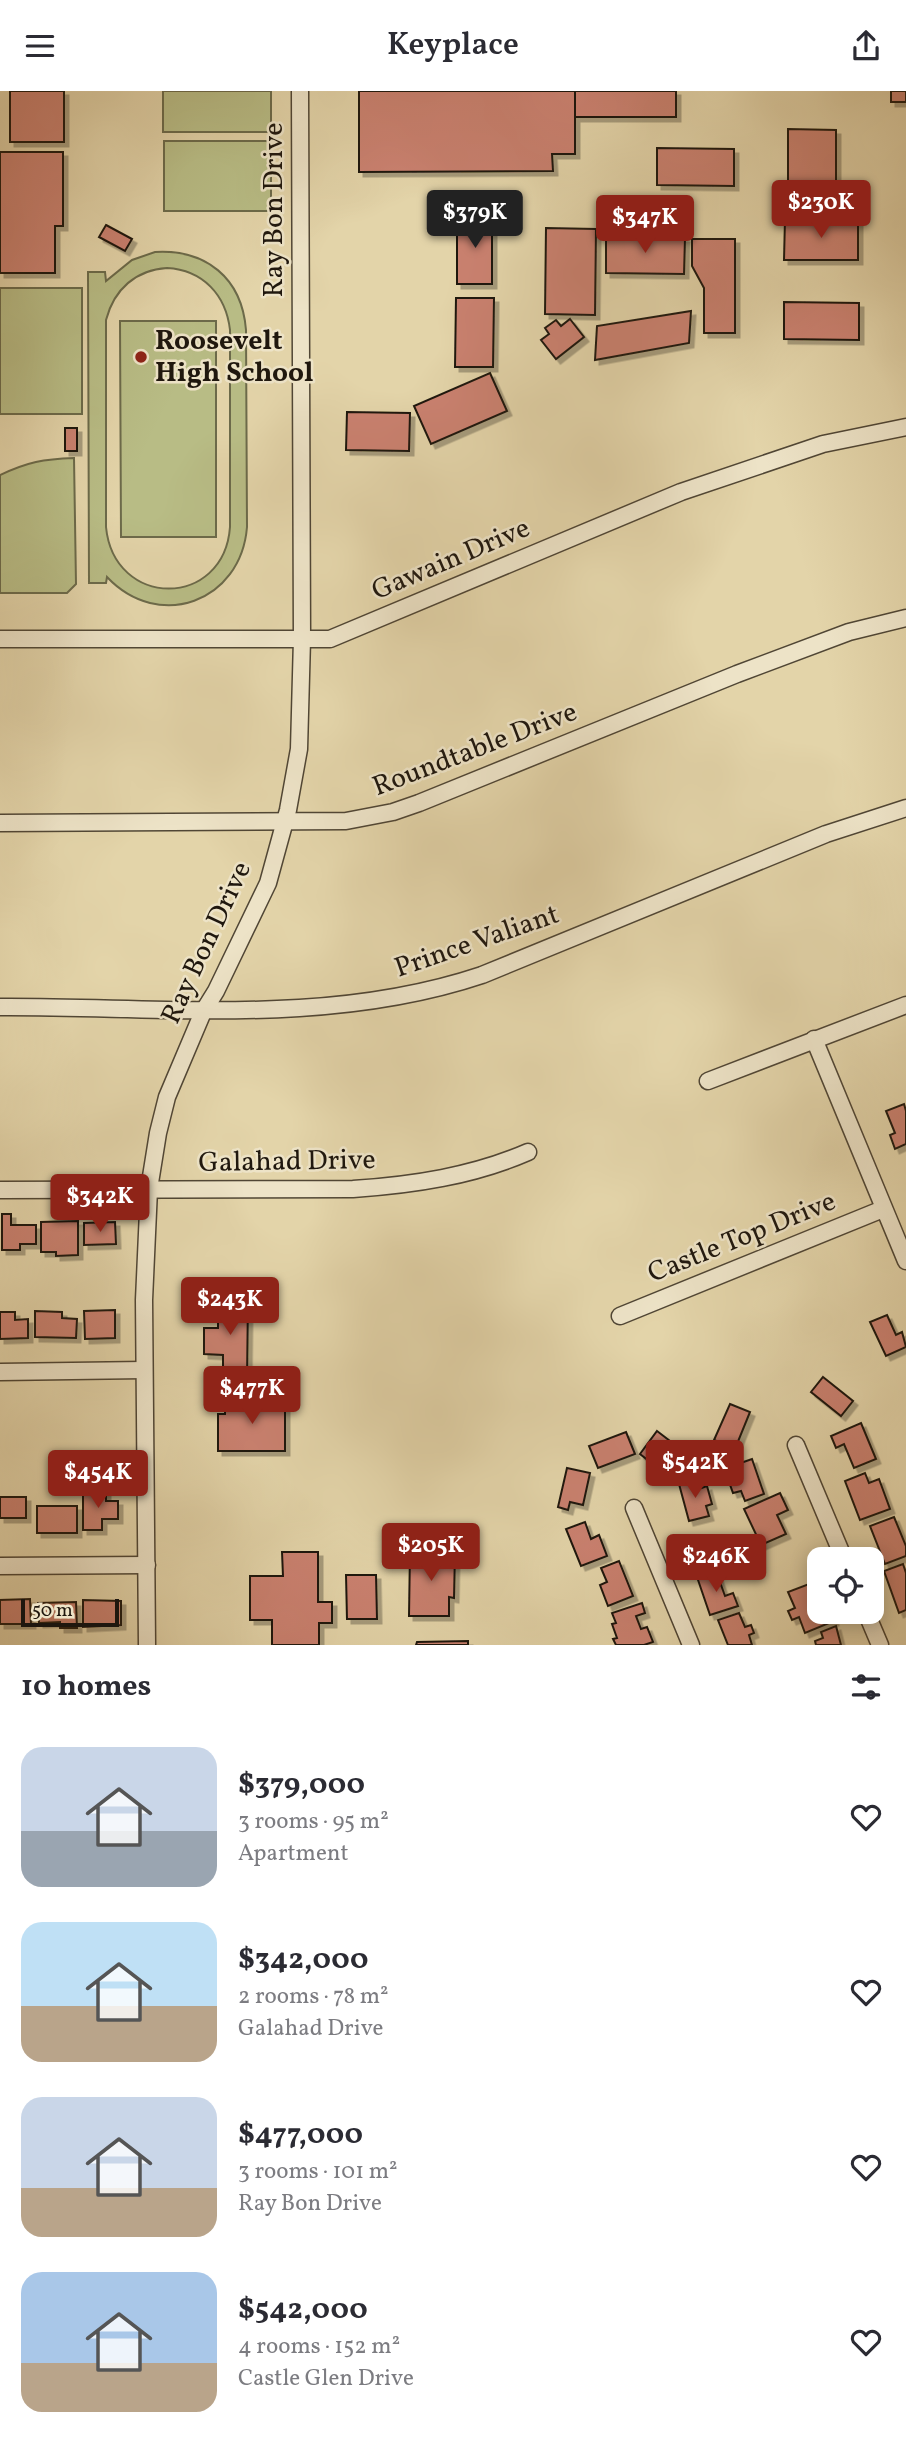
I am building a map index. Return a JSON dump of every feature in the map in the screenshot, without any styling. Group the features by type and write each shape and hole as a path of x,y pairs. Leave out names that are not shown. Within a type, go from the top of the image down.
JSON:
{"street":[{"name":"Ray Bon Drive","path":"147,1645 144,1300 149,1189 158,1133 167,1097 203,1012 216,991 268,883 299,749 302,639 300,91"},
{"name":"Gawain Drive","path":"0,639 330,639 694,488 823,444 906,427"},
{"name":"Roundtable Drive","path":"0,823 284,823 346,821 393,813 737,674 849,632 906,618"},
{"name":"Prince Valiant","path":"0,1007 170,1009 203,1012 391,1000 482,975 826,834 906,808"},
{"path":"708,1081 906,1005"},
{"path":"814,1039 906,1261"},
{"name":"Galahad Drive","path":"0,1190 386,1187 468,1173 506,1162 528,1152"},
{"name":"Castle Top Drive","path":"620,1316 883,1209"},
{"path":"0,1372 144,1370"},
{"path":"796,1444 839,1547"},
{"path":"634,1508 691,1645"},
{"path":"0,1566 147,1565"},
{"path":"871,1624 880,1645"}],"green space":[{"path":"163,91 271,91 271,132 163,132"},
{"path":"164,141 271,141 271,211 164,211"},
{"path":"155,252 173,252 205,262 218,270 237,295 246,330 247,527 241,553 230,574 214,590 194,601 173,605 150,603 128,594 107,577 106,583 89,583 88,272 105,272 106,281 132,260","holes":["167,268 202,279 218,296 228,317 230,527 223,554 209,573 190,585 169,589 147,585 128,573 113,554 106,527 106,320 121,290 136,277"]},
{"path":"0,288 82,288 82,414 0,414"},
{"path":"120,321 216,321 216,537 121,537"},
{"path":"74,458 76,584 67,593 0,593 0,475 36,462"}],"building":[{"path":"10,91 64,91 64,142 10,142"},
{"path":"359,91 575,91 575,154 552,154 553,171 359,172"},
{"path":"575,91 676,91 676,117 575,117"},
{"path":"891,91 906,91 906,102 891,102"},
{"path":"788,129 836,130 836,214 788,214"},
{"path":"657,148 734,149 734,186 657,185"},
{"path":"0,152 63,152 63,226 55,226 55,273 0,273"},
{"path":"457,216 492,216 492,284 457,284"},
{"path":"785,219 858,220 858,260 784,260"},
{"path":"106,225 132,239 125,251 99,237"},
{"path":"546,228 596,229 595,315 545,314"},
{"path":"606,237 685,238 684,274 606,273"},
{"path":"692,239 735,239 735,333 704,333 704,288 692,266"},
{"path":"456,298 494,298 493,367 455,367"},
{"path":"784,302 859,303 859,340 784,339"},
{"path":"691,311 689,343 595,360 597,326"},
{"path":"570,319 584,337 556,359 541,340 549,334 545,328 556,320 561,326"},
{"path":"490,373 507,411 431,444 414,406"},
{"path":"347,412 410,413 409,451 346,450"},
{"path":"65,428 77,428 77,451 65,451"},
{"path":"904,1104 906,1144 895,1149 890,1135 895,1133 886,1111"},
{"path":"2,1214 11,1214 11,1225 36,1225 36,1244 20,1244 20,1250 2,1250"},
{"path":"78,1221 78,1255 56,1256 56,1252 41,1252 41,1222"},
{"path":"115,1222 116,1244 84,1245 84,1223"},
{"path":"218,1297 248,1298 247,1379 223,1378 223,1355 204,1354 204,1328 218,1328"},
{"path":"115,1310 115,1338 85,1339 84,1311"},
{"path":"35,1311 62,1312 62,1318 77,1319 76,1338 35,1337"},
{"path":"0,1312 15,1312 15,1320 28,1319 28,1338 0,1339"},
{"path":"887,1315 896,1335 902,1332 906,1347 886,1356 870,1322"},
{"path":"823,1377 853,1401 841,1416 811,1392"},
{"path":"225,1400 285,1400 285,1451 218,1451 218,1414 225,1414"},
{"path":"730,1404 750,1412 735,1449 714,1440"},
{"path":"861,1423 876,1459 854,1468 844,1444 836,1448 831,1436"},
{"path":"657,1431 683,1451 681,1454 687,1459 672,1479 640,1454"},
{"path":"626,1432 635,1454 598,1468 589,1446"},
{"path":"752,1459 764,1494 745,1501 741,1491 733,1493 728,1479 735,1476 732,1466"},
{"path":"567,1468 590,1473 583,1505 570,1502 568,1510 558,1507"},
{"path":"865,1473 869,1483 879,1479 890,1509 860,1520 845,1481"},
{"path":"696,1480 699,1489 707,1486 712,1504 706,1506 709,1516 689,1521 679,1484"},
{"path":"83,1492 106,1492 106,1501 118,1501 118,1519 102,1519 102,1530 83,1530"},
{"path":"780,1493 788,1510 777,1515 786,1534 761,1545 744,1509"},
{"path":"0,1497 26,1497 26,1518 0,1518"},
{"path":"37,1506 77,1506 77,1533 37,1533"},
{"path":"894,1517 906,1546 906,1556 885,1564 884,1547 878,1547 870,1526"},
{"path":"585,1522 591,1539 599,1535 607,1556 581,1566 566,1529"},
{"path":"410,1551 455,1552 454,1598 449,1597 449,1616 409,1616"},
{"path":"282,1552 318,1552 318,1602 332,1602 332,1623 319,1623 319,1645 272,1645 272,1620 250,1620 250,1576 283,1576"},
{"path":"619,1561 633,1596 608,1606 600,1585 607,1582 601,1568"},
{"path":"903,1564 906,1573 906,1610 899,1613 884,1571"},
{"path":"716,1571 725,1596 733,1593 738,1606 710,1615 697,1577"},
{"path":"346,1575 376,1575 377,1619 347,1619"},
{"path":"807,1585 807,1624 827,1624 805,1633 799,1617 792,1620 788,1611 795,1608 788,1592"},
{"path":"30,1599 31,1624 0,1624 0,1600"},
{"path":"83,1600 121,1601 121,1625 83,1627"},
{"path":"76,1602 77,1628 60,1628 60,1622 39,1623 38,1603"},
{"path":"642,1603 645,1613 636,1616 641,1629 647,1627 653,1642 644,1645 616,1645 613,1639 617,1638 612,1624 616,1623 612,1613"},
{"path":"739,1613 745,1627 751,1625 754,1633 749,1635 752,1645 728,1645 718,1620"},
{"path":"836,1626 841,1645 816,1645 815,1641 823,1638 821,1632"},
{"path":"468,1641 468,1645 416,1645 417,1642"}],"place":[{"name":"Roosevelt High School","path":"141,357"}]}
